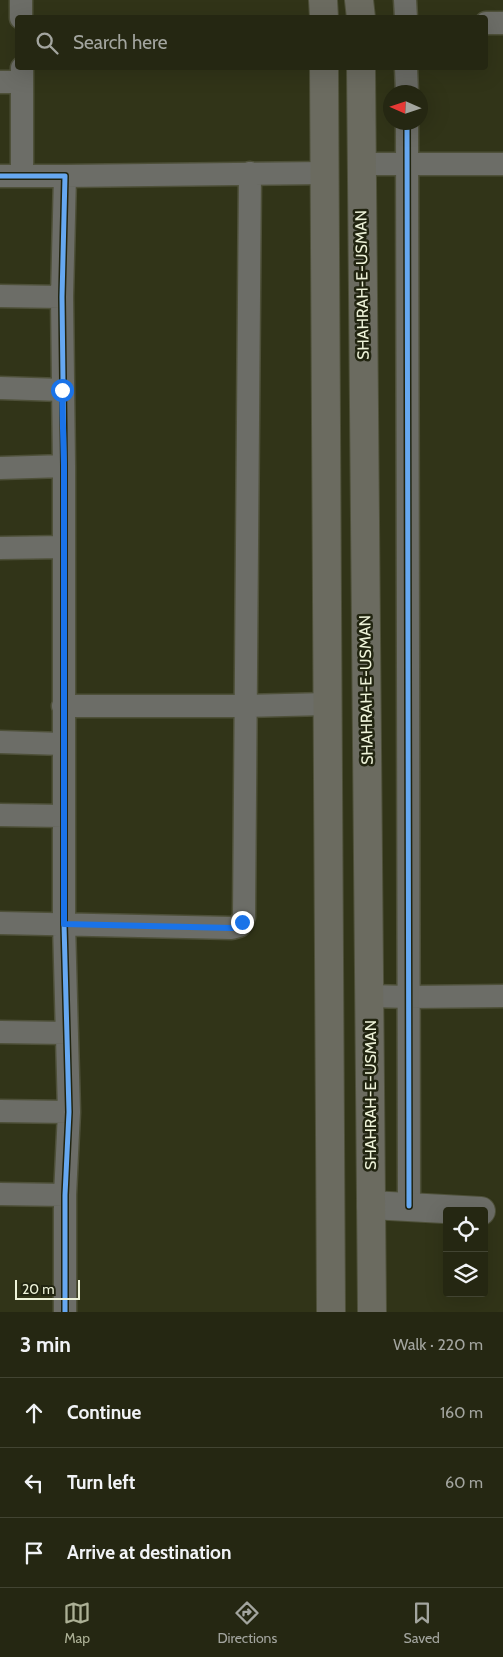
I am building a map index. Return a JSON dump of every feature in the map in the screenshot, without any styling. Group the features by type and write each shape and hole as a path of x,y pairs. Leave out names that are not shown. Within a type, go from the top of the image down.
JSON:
{"main road":[{"path":"323,0 324,15"},
{"path":"359,0 360,15"},
{"path":"324,70 331,1312"},
{"name":"SHAHRAH-E-USMAN","path":"361,70 372,1312"}],"street":[{"path":"21,0 21,15"},
{"path":"405,0 406,15"},
{"path":"488,23 503,23"},
{"path":"406,70 406,85"},
{"path":"15,77 11,176 325,173"},
{"path":"407,130 409,1206"},
{"path":"361,164 503,164"},
{"path":"0,923 232,928 239,926 244,917 250,173"},
{"path":"65,176 62,297 64,466 63,744 64,924 69,1112 65,1195 65,1312"},
{"path":"0,296 62,297"},
{"path":"0,388 62,390"},
{"path":"0,468 64,466"},
{"path":"0,548 63,547"},
{"path":"64,706 327,704"},
{"path":"0,742 63,744"},
{"path":"0,815 64,816"},
{"path":"369,996 503,996"},
{"path":"0,1032 67,1033"},
{"path":"0,1111 69,1112"},
{"path":"0,1194 65,1195"},
{"path":"371,1205 443,1208"},
{"path":"488,1211 503,1212"}],"cycle path":[{"path":"407,130 409,1206"},
{"path":"0,176 65,176 62,297 64,924 69,1112 65,1195 65,1312"}],"route":[{"path":"62,390 64,466 64,924 232,928 239,926 242,922"}]}
